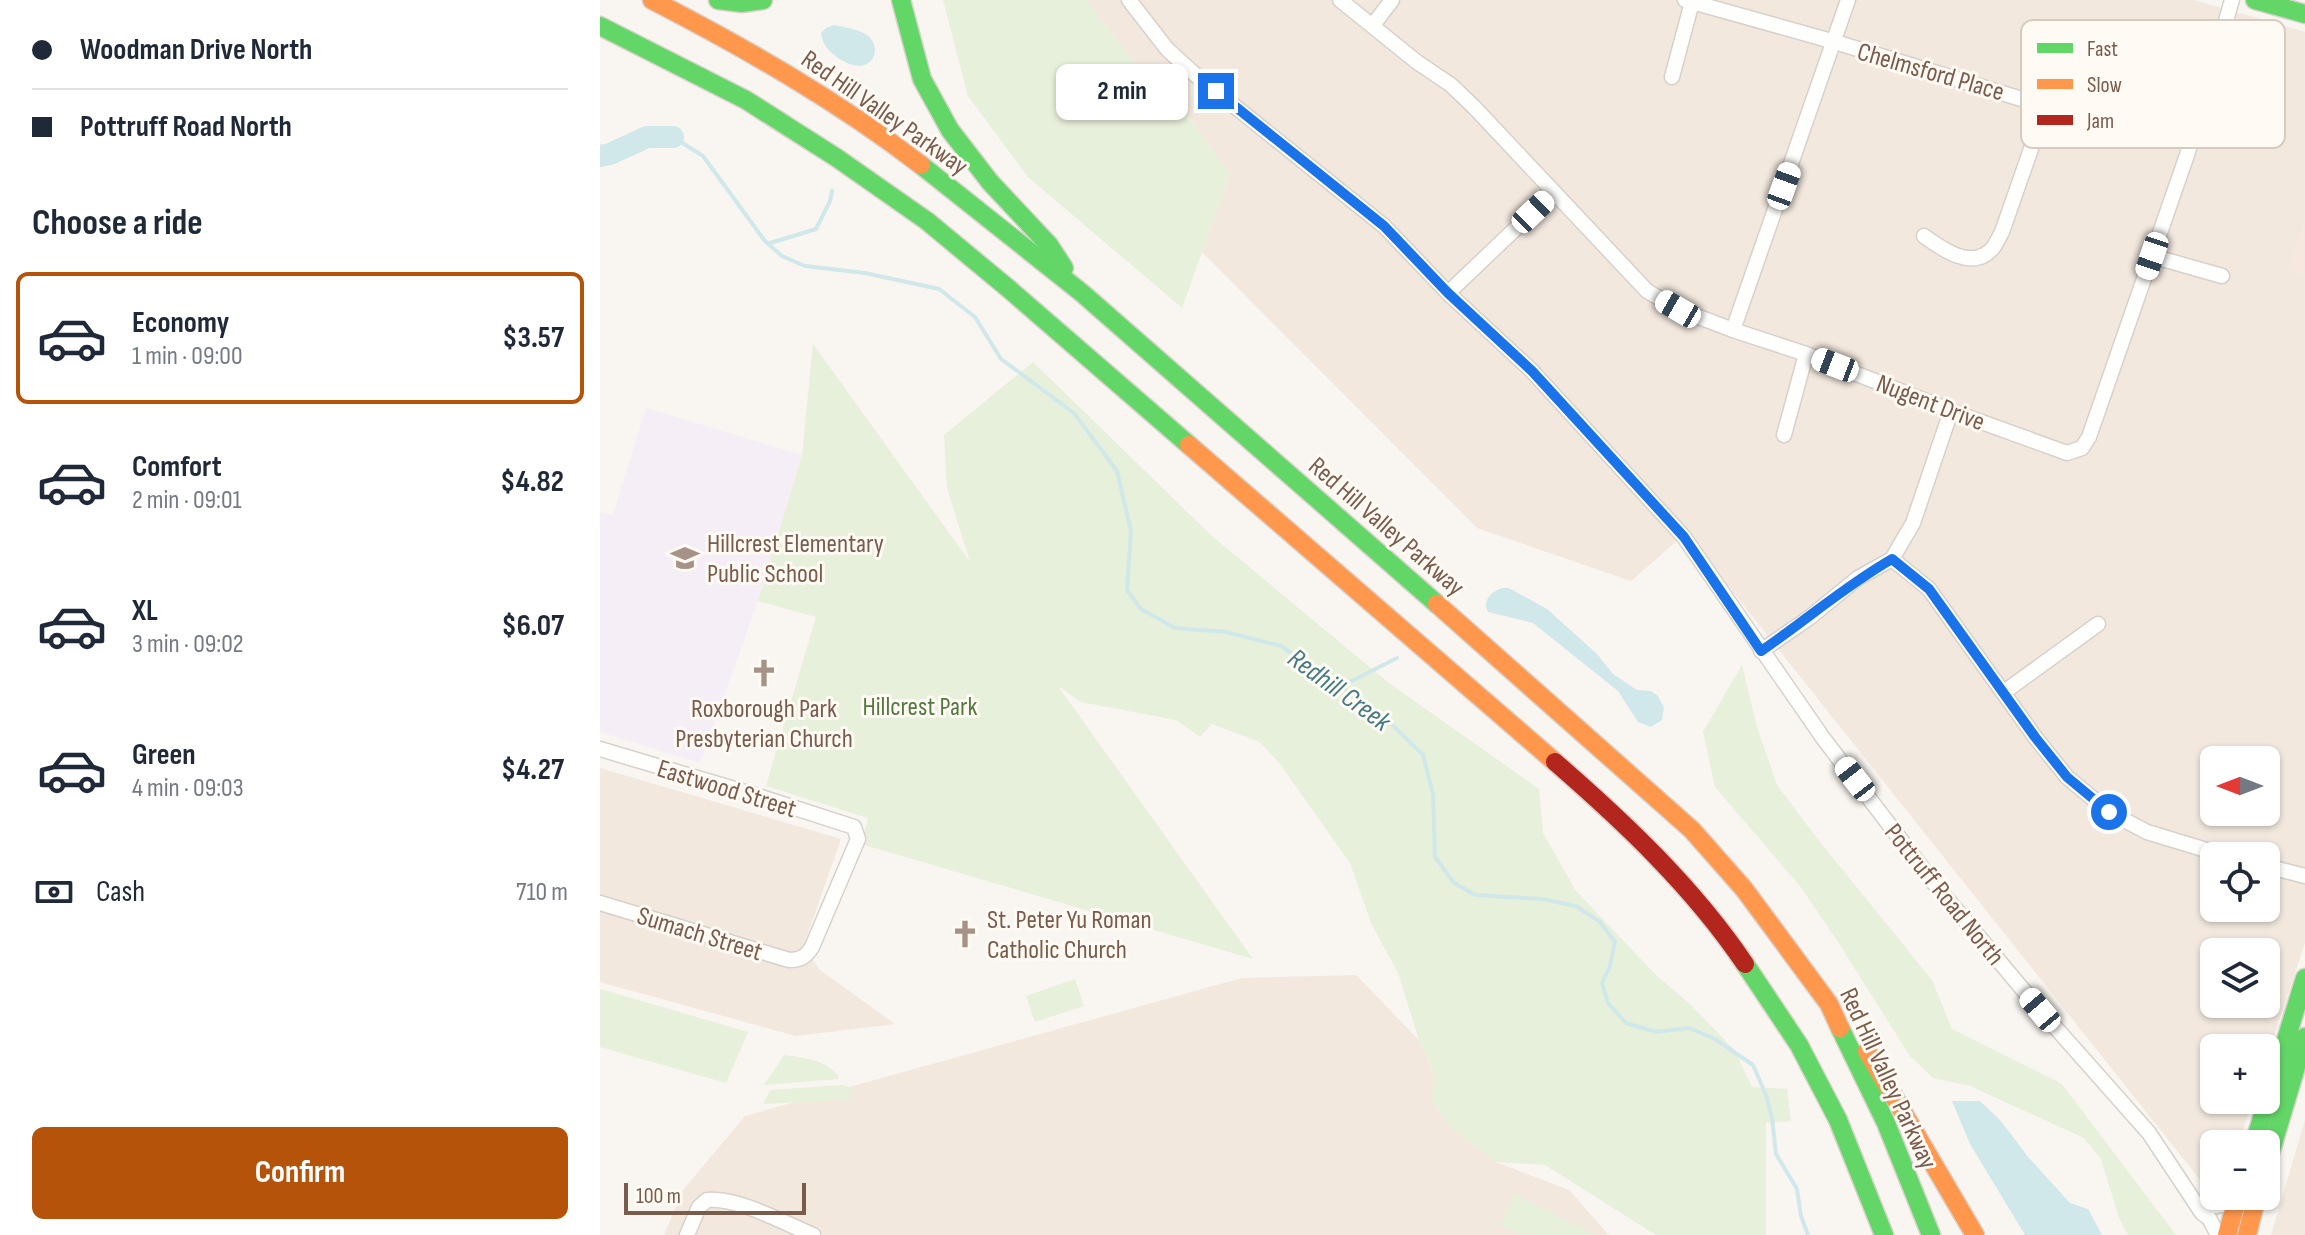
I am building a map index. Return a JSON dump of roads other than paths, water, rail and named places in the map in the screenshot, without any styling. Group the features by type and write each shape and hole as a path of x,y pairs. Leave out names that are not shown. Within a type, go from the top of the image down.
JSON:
{"main road":[{"name":"Red Hill Valley Parkway","path":"652,0 799,82 898,147 1082,293 1692,830 1744,889 1829,1004 1886,1123 1931,1235"},
{"path":"718,0 742,3 763,0"},
{"path":"901,0 922,79 950,130 990,182 1049,245 1082,293"},
{"path":"2255,0 2305,14"},
{"path":"600,26 746,100 927,221 1543,752 1648,848 1720,927 1799,1045 1838,1120 1884,1235"},
{"path":"2258,1130 2305,978"},
{"path":"1829,1004 1866,1048 1975,1235"},
{"path":"2277,1130 2305,1037"},
{"path":"2227,1235 2234,1210"},
{"path":"2247,1235 2253,1210"}],"street":[{"name":"Pottruff Road North","path":"1129,0 1167,49 1384,226 1448,293 1532,371 1684,537 1823,738 1933,882 2149,1133 2218,1235"},
{"name":"Nugent Drive","path":"1340,0 1417,62 1451,85 1647,291 1678,309 2067,453 2082,448 2089,437 2189,148"},
{"path":"1373,25 1392,0"},
{"path":"1733,330 1848,0"},
{"name":"Nugent Drive","path":"2226,20 2232,0"},
{"path":"1672,77 1688,1 1835,42"},
{"name":"Chelmsford Place","path":"1835,42 2021,98"},
{"name":"Chelmsford Place","path":"1924,236 1946,252 1965,257 1980,257 1993,249 2031,148"},
{"path":"1448,293 1554,192"},
{"path":"2152,256 2222,276"},
{"path":"1784,435 1806,354"},
{"path":"1761,651 1809,618 1858,578 1892,559 1917,512 1951,411"},
{"path":"1892,559 1929,589 2067,777 2109,812 2147,832 2200,848"},
{"path":"2004,692 2098,624"},
{"name":"Eastwood Street","path":"600,749 854,827 857,845 812,947 800,959"},
{"path":"2280,870 2305,876"},
{"name":"Sumach Street","path":"600,903 789,960 800,959"},
{"path":"687,1235 699,1207 707,1200 717,1199 813,1235"}],"water":[{"path":"834,25 858,31 872,40 875,54 872,60 857,66 846,63 831,52 823,42 821,33"},
{"path":"1503,588 1509,588 1547,609 1597,654 1613,674 1637,690 1651,691 1657,695 1664,707 1662,720 1651,727 1638,722 1618,691 1533,623 1488,612 1486,604 1489,597"},
{"path":"1952,1101 1980,1101 2000,1120 2070,1203 2088,1209 2102,1235 2025,1235 1970,1144"}],"waterway":[{"name":"Redhill Creek","path":"600,156 647,137 673,137"},
{"name":"Redhill Creek","path":"673,137 703,156 765,241 782,256 805,266 865,273 939,289 975,317 1001,359 1074,413 1117,471 1131,531 1127,590 1141,609 1175,628 1226,632 1281,646 1382,715 1423,755 1433,794 1435,857 1454,883 1475,895 1542,899 1576,906 1600,922 1615,942 1610,966 1602,983 1608,1003 1626,1023 1656,1032 1689,1028 1715,1039 1753,1065 1772,1118 1776,1154 1797,1189 1808,1235"},
{"path":"770,243 816,229 832,191"},
{"path":"1340,687 1397,658"}],"place":[{"name":"Hillcrest Elementary Public School","path":"685,558"},
{"name":"Roxborough Park Presbyterian Church","path":"764,673"},
{"name":"St. Peter Yu Roman Catholic Church","path":"965,934"}],"park label":[{"name":"Hillcrest Park","path":"920,706"}]}
